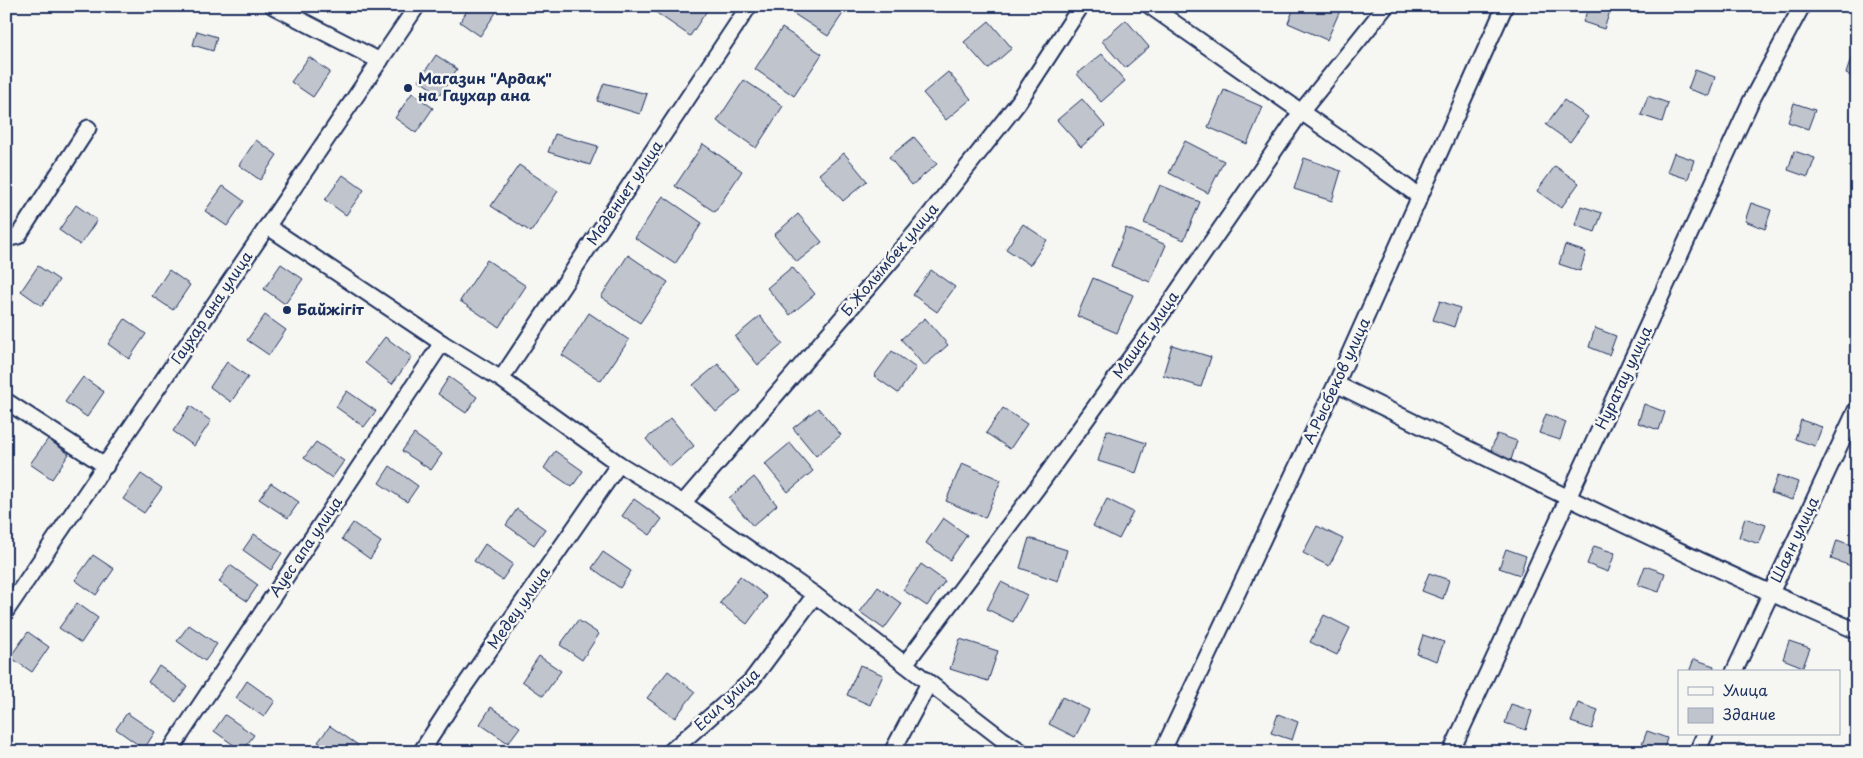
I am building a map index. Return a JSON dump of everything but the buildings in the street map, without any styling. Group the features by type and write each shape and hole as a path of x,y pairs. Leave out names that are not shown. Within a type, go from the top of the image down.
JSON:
{"street":[{"path":"272,6 380,61"},
{"name":"Гаухар ана улица","path":"6,610 106,466 417,6"},
{"name":"Мадениет улица","path":"501,379 749,6"},
{"name":"Б.Жолымбек улица","path":"683,503 916,232 1018,103 1081,6"},
{"path":"1150,6 1420,197"},
{"name":"Машат улица","path":"905,664 1037,488 1158,319 1301,112 1386,6"},
{"name":"А.Рысбеков улица","path":"1162,752 1336,384 1505,6"},
{"name":"Нуратау улица","path":"1451,752 1751,101 1802,6"},
{"path":"6,239 18,236 88,128"},
{"path":"267,226 442,343 501,379 619,464 683,503 815,595 1002,739 1022,752"},
{"name":"Ауес апа улица","path":"169,752 442,343"},
{"path":"1336,384 1770,594 1857,631"},
{"path":"6,401 106,466"},
{"name":"Шаян улица","path":"1735,670 1857,408"},
{"name":"Медеу улица","path":"421,752 619,464"},
{"name":"Есил улица","path":"670,752 752,681 815,595"},
{"path":"892,752 929,682"},
{"path":"1697,752 1704,736"}],"place":[{"name":"Магазин \"Ардақ\" на Гаухар ана","path":"408,88"},
{"name":"Байжігіт","path":"287,310"}]}
